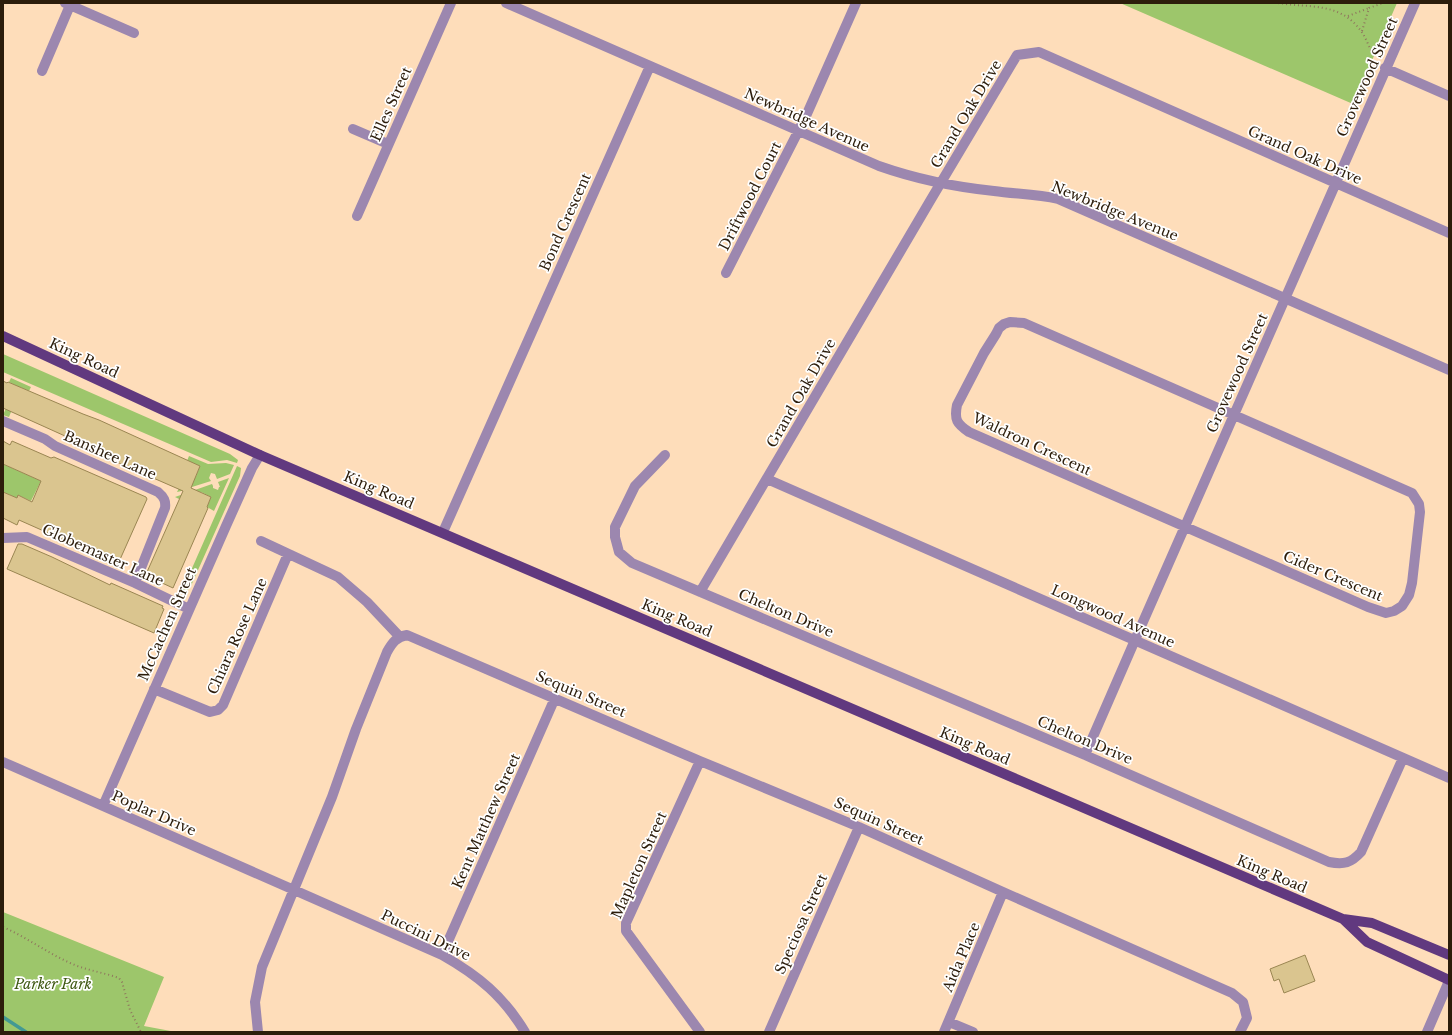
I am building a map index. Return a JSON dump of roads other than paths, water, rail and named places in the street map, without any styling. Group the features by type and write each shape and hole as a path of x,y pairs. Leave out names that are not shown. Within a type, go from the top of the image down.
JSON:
{"main road":[{"name":"King Road","path":"3,336 260,455 443,532 1343,919 1372,923 1449,955"},
{"name":"King Road","path":"1343,919 1366,942 1449,981"}],"street":[{"name":"Elles Street","path":"357,216 451,3"},
{"path":"506,3 650,66"},
{"name":"Driftwood Court","path":"726,272 806,116 856,3"},
{"name":"Grovewood Street","path":"1085,755 1134,640 1415,3"},
{"path":"42,71 68,4 134,33"},
{"name":"Grand Oak Drive","path":"700,592 1017,55 1039,52 1449,233"},
{"name":"Newbridge Avenue","path":"650,66 879,166 921,179 941,183 1058,199 1449,370"},
{"name":"Bond Crescent","path":"443,532 650,66"},
{"path":"1386,68 1449,96"},
{"path":"354,129 388,144"},
{"name":"Waldron Crescent","path":"1185,527 969,432 956,421 955,414 957,405 999,328 1010,322 1017,322 1031,326 1233,415"},
{"name":"Cider Crescent","path":"1185,527 1368,607 1386,613 1394,611 1402,606 1409,595 1412,583 1420,512 1416,497 1405,489 1233,415"},
{"name":"Banshee Lane","path":"3,421 45,439 55,446 162,495 166,503 165,508 135,583"},
{"name":"McCachen Street","path":"103,806 249,475 260,455"},
{"name":"Chelton Drive","path":"665,455 635,486 616,527 615,537 619,552 632,564 1085,755 1329,862 1339,864 1351,861 1361,852 1403,758"},
{"name":"Longwood Avenue","path":"767,479 1449,778"},
{"name":"Globemaster Lane","path":"3,538 27,537 135,583 190,609"},
{"path":"258,1032 255,1002 262,967 332,797 356,729 387,652 399,636 367,602 338,577 261,541"},
{"name":"Chiara Rose Lane","path":"154,689 210,712 218,710 223,705 288,554"},
{"name":"Sequin Street","path":"399,636 407,635 700,761 859,827 1232,993 1243,1002 1247,1018 1240,1032"},
{"name":"Kent Matthew Street","path":"442,955 555,698"},
{"name":"Mapleton Street","path":"700,761 626,923 626,931 700,1032"},
{"name":"Poplar Drive","path":"3,762 294,890"},
{"name":"Speciosa Street","path":"769,1032 859,827"},
{"name":"Puccini Drive","path":"294,890 442,955 476,976 497,994 514,1014 525,1032"},
{"name":"Aida Place","path":"944,1032 1003,892"},
{"path":"1427,1032 1449,981"},
{"path":"949,1022 973,1032"}],"waterway":[{"path":"3,1017 26,1032"}],"park label":[{"name":"Parker Park","path":"53,984"}]}
